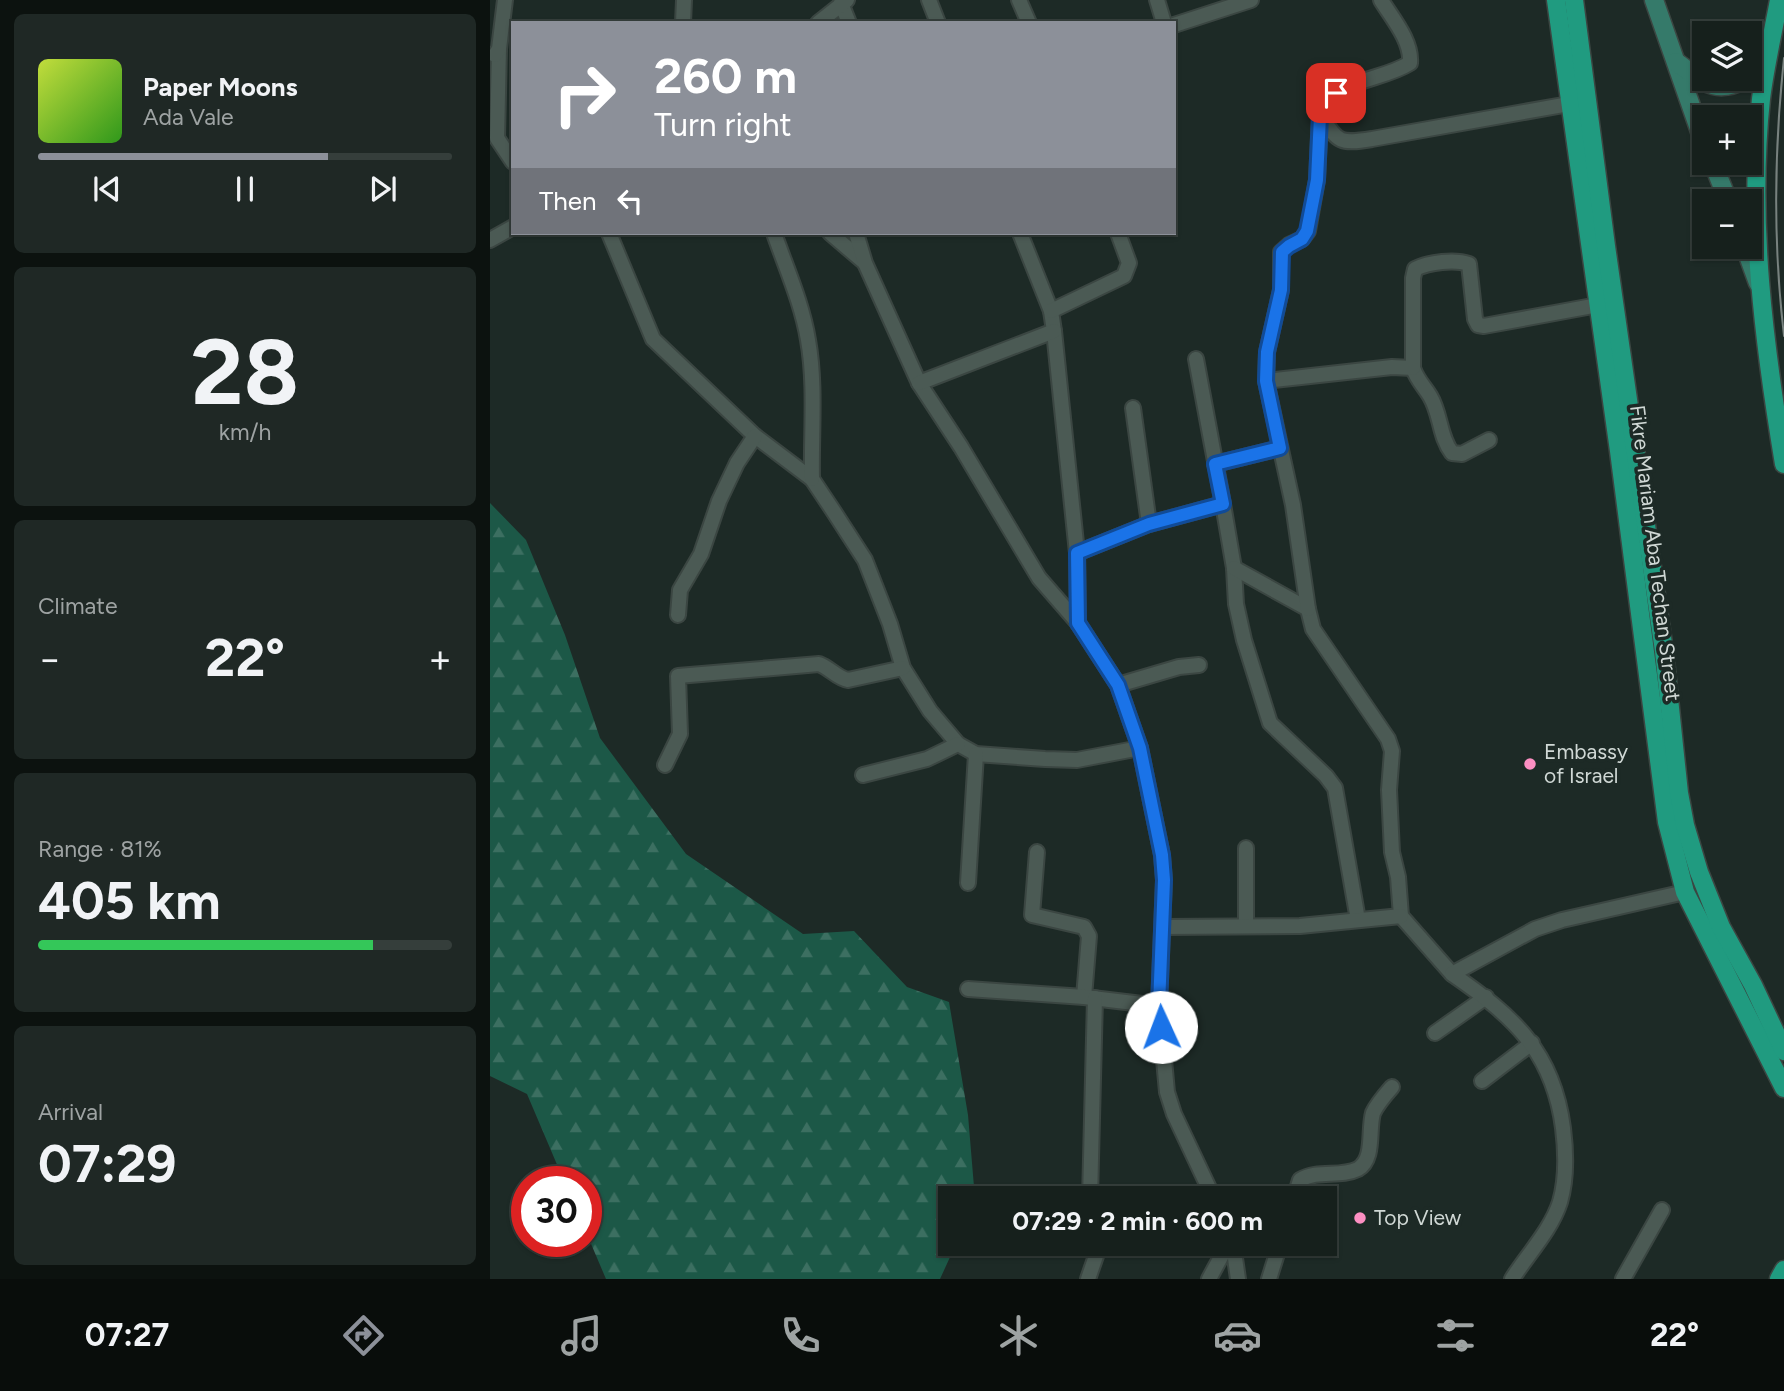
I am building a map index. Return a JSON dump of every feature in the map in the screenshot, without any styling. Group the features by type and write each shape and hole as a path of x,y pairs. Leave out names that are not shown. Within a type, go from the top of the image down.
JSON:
{"main road":[{"name":"Fikre Mariam Aba Techan Street","path":"1556,0 1598,305 1685,825 1721,928 1753,985 1784,1051"},
{"name":"Fikre Mariam Aba Techan Street","path":"1574,0 1645,580 1667,822 1685,892 1784,1088"},
{"path":"1654,0 1692,108"},
{"path":"1779,0 1761,100 1756,178 1760,287 1784,464"},
{"path":"1676,62 1692,73"},
{"path":"1762,66 1767,62"},
{"path":"1750,259 1760,287"},
{"path":"1679,872 1698,867"},
{"path":"1779,1279 1784,1270"}],"street":[{"path":"505,0 499,49 496,138 511,159"},
{"path":"683,21 684,0"},
{"path":"929,0 937,21"},
{"path":"1019,0 1028,21"},
{"path":"1157,0 1163,21"},
{"path":"1176,23 1251,0"},
{"path":"1385,1 1407,42 1411,54 1410,63 1336,93 1326,102 1320,116 1317,180 1307,231 1302,239 1282,252 1281,290 1267,352 1266,381 1293,505 1313,629 1388,739 1392,751 1389,790 1392,852 1398,877 1401,916 1452,974 1486,997 1532,1043 1556,1087 1566,1154 1560,1202 1549,1225 1512,1279"},
{"path":"820,21 844,2 849,21"},
{"path":"490,61 499,49"},
{"path":"1320,116 1338,139 1349,143 1569,104"},
{"path":"490,240 511,229"},
{"path":"610,235 653,339 755,436 811,479 866,560 903,668 930,711 958,744 976,754 1077,760 1140,748"},
{"path":"775,235 800,306 808,341 811,479"},
{"path":"832,235 865,263"},
{"path":"857,235 865,263 919,383 961,447 1039,578 1078,623 1118,685 1140,748 1162,855 1163,927 1159,1006 1167,1092 1174,1114 1208,1186"},
{"path":"1021,235 1051,311 1055,331 1077,553 1078,623"},
{"path":"1051,311 1124,276 1129,263 1119,235"},
{"path":"1489,440 1462,454 1452,453 1445,444 1429,394 1418,382 1413,368 1415,269 1423,265 1463,262 1469,264 1478,326 1598,305"},
{"path":"919,383 1055,331"},
{"path":"1196,359 1234,568 1236,604 1244,640 1270,723 1326,776 1335,788 1358,920"},
{"path":"1266,381 1392,367 1413,368"},
{"path":"1133,408 1149,524"},
{"path":"678,615 680,590 701,554 719,501 737,463 755,436"},
{"path":"1215,464 1280,448"},
{"path":"1077,553 1149,524 1223,504"},
{"path":"1234,568 1308,609"},
{"path":"665,765 680,734 678,676 819,664 848,680 903,668"},
{"path":"1118,685 1179,667 1199,665"},
{"path":"863,775 927,759 958,744"},
{"path":"968,883 976,754"},
{"path":"1246,848 1246,925"},
{"path":"1037,852 1032,915 1084,927 1089,936 1090,1186"},
{"path":"1452,974 1535,929 1562,920 1685,892"},
{"path":"1163,927 1300,926 1401,916"},
{"path":"968,989 1089,997 1159,1006"},
{"path":"1435,1033 1486,997"},
{"path":"1482,1081 1532,1043"},
{"path":"1298,1186 1300,1180 1307,1176 1348,1172 1360,1168 1367,1158 1373,1114 1391,1087"},
{"path":"1623,1279 1662,1209"},
{"path":"1088,1279 1096,1256"},
{"path":"1209,1279 1223,1256"},
{"path":"1233,1256 1238,1279"},
{"path":"1269,1279 1276,1256"}],"green space":[{"path":"490,503 526,540 565,635 600,738 686,854 803,934 854,931 907,987 949,1002 968,1115 974,1186 938,1186 938,1256 951,1256 940,1279 606,1279 597,1257 602,1257 602,1166 558,1166 527,1094 490,1076"}],"tram line":[{"path":"1784,58 1776,197 1784,336"}],"place":[{"name":"Embassy of Israel","path":"1530,764"},
{"name":"Top View","path":"1360,1218"}],"route":[{"path":"1161,1027 1159,1006 1164,880 1162,855 1140,748 1118,685 1078,623 1077,553 1149,524 1223,504 1215,464 1280,448 1266,381 1267,352 1281,290 1282,252 1302,239 1307,231 1317,180 1320,116 1326,102 1336,93"}]}
